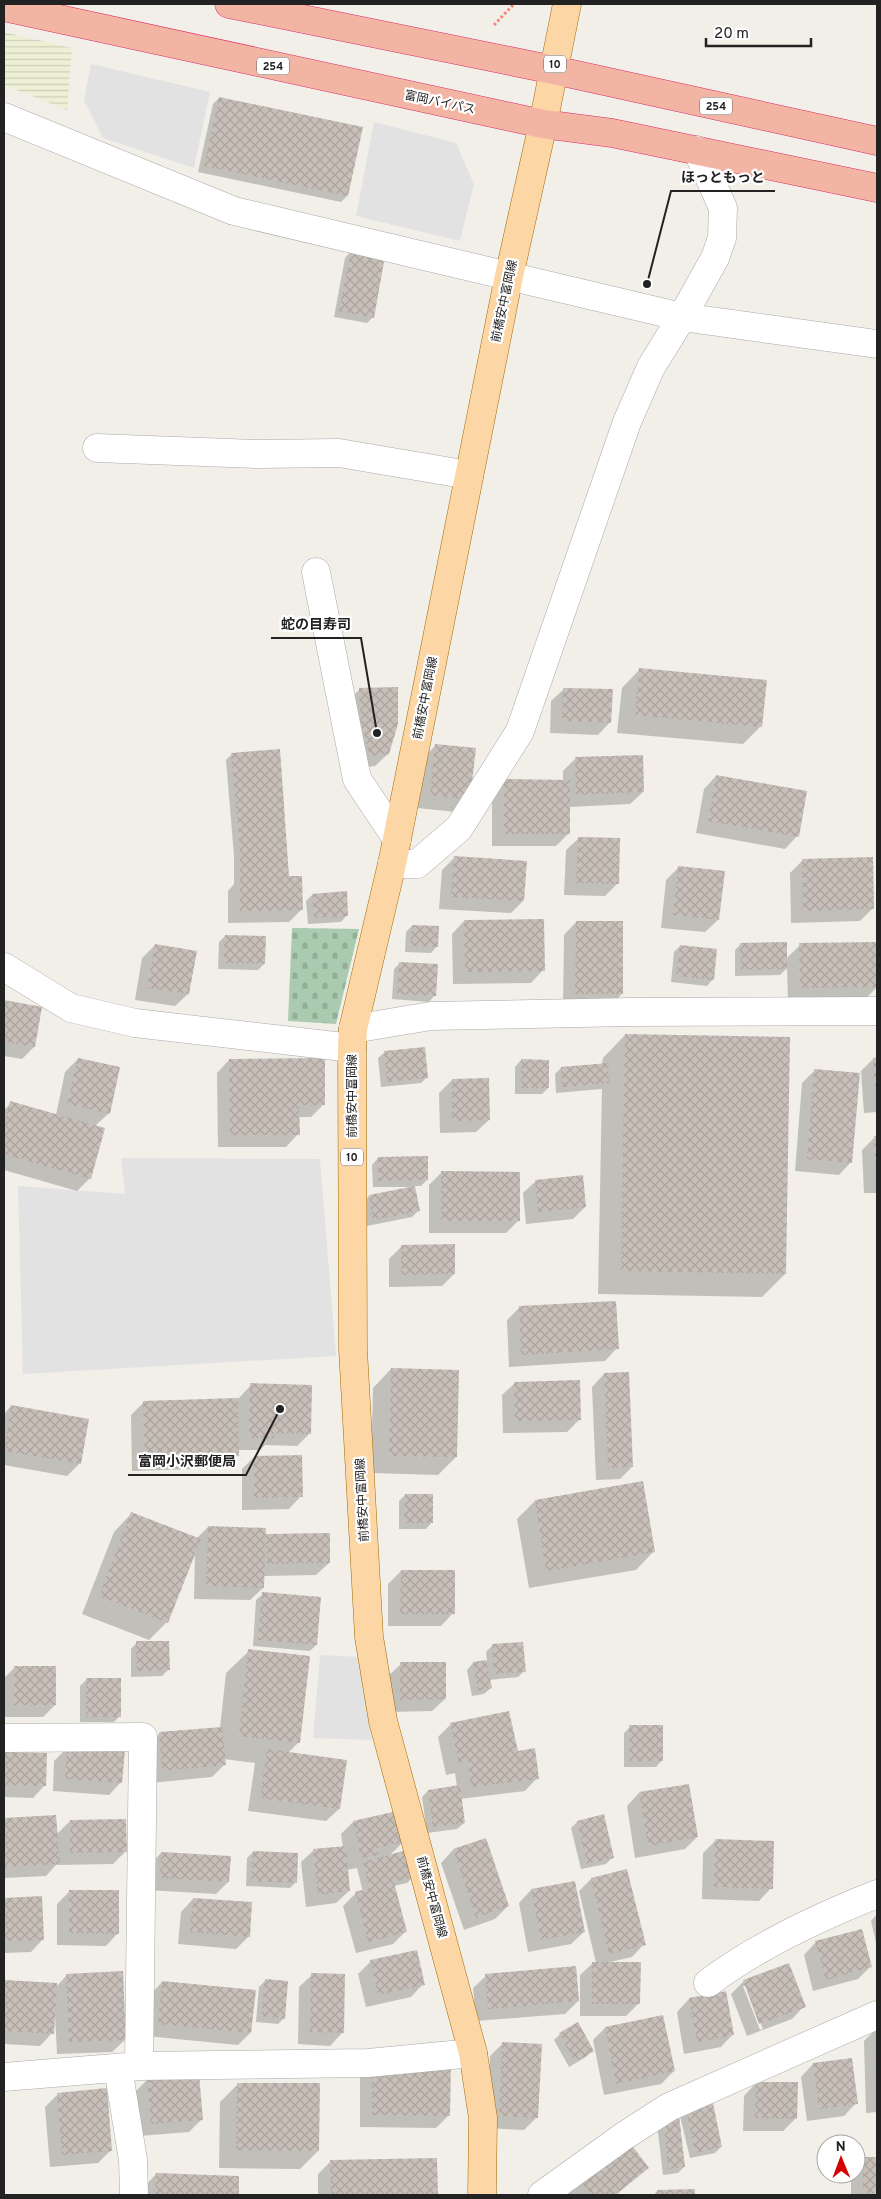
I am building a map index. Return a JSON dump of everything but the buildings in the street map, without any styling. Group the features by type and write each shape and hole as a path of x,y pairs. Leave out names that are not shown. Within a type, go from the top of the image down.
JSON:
{"highway":[{"name":"254","path":"229,4 554,70 877,141"},
{"name":"富岡バイパス","path":"4,8 543,124 612,134 697,150 877,188"}],"main road":[{"name":"前橋安中富岡線","path":"482,2195 483,2118 473,2053 383,1722 369,1637 353,1349 352,1039 394,852 509,276 543,124 567,4"}],"street":[{"path":"4,117 234,211 682,317 877,344"},
{"path":"316,572 357,779 394,852 417,864 459,828 520,731 628,422 651,367 715,258 722,238 723,208 697,150"},
{"path":"97,448 257,454 339,453 469,475"},
{"path":"4,967 71,1008 135,1023 352,1039 431,1016 629,1012 877,1011"},
{"path":"4,1738 143,1737 129,2067 134,2195"},
{"path":"708,1983 738,1961 848,1906 877,1894"},
{"path":"542,2195 624,2136 669,2107 877,2015"},
{"path":"4,2077 129,2067 368,2063 473,2053"}],"green space":[{"path":"4,32 72,48 67,110 4,85"},
{"path":"292,928 359,929 336,1024 288,1021"}],"shaded area":[{"path":"91,64 210,92 194,168 103,138 84,101"},
{"path":"374,122 456,143 474,184 460,241 356,216"},
{"path":"121,1158 320,1159 336,1356 23,1374 18,1186 125,1194"},
{"path":"320,1655 362,1657 372,1740 313,1738"}],"place":[{"name":"ほっともっと","path":"647,284"},
{"name":"蛇の目寿司","path":"377,733"},
{"name":"富岡小沢郵便局","path":"280,1409"}]}
